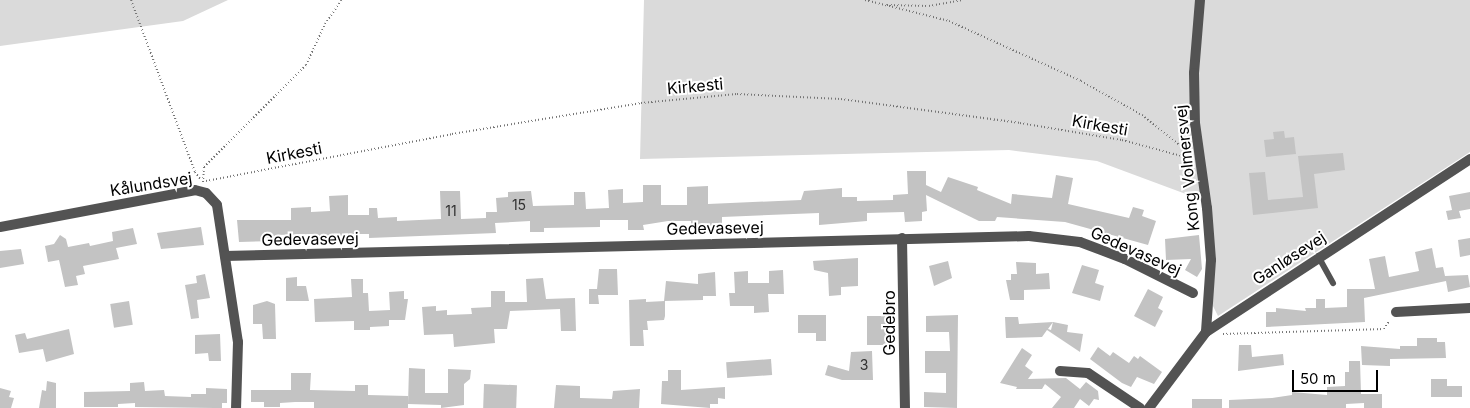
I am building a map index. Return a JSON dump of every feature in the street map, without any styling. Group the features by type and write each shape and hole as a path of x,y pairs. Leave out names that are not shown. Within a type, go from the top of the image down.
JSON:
{"street":[{"name":"Kong Volmersvej","path":"1200,0 1194,73 1195,123 1201,162 1210,260 1210,329"},
{"name":"Ganløsevej","path":"1149,408 1210,329 1318,256 1470,159"},
{"name":"Kålundsvej","path":"0,227 195,190 206,193 217,205 238,342 236,408"},
{"name":"Gedevasevej","path":"225,256 1029,236 1080,242 1125,258 1194,293"},
{"name":"Gedebro","path":"902,238 905,408"},
{"path":"1396,312 1470,308"},
{"path":"1060,371 1088,374 1140,408"}],"lane":[{"path":"1318,256 1332,283"}],"path":[{"path":"131,0 195,172 203,182"},
{"path":"195,190 203,182 204,167 306,65 325,24 342,0"},
{"path":"865,0 949,21 1081,81 1142,115 1201,162"},
{"path":"881,4 929,6 962,0"},
{"name":"Kirkesti","path":"203,182 452,134 641,103 737,94 841,99 1020,124 1122,140 1201,162"},
{"path":"1210,329 1223,334 1384,329 1396,312"}],"shaded area":[{"path":"0,0 228,0 183,21 0,46"},
{"path":"644,0 1470,0 1470,152 1218,316 1213,306 1202,200 1097,161 1009,150 640,159"}],"building":[{"path":"1284,131 1285,138 1294,137 1296,154 1266,157 1264,140 1274,139 1273,132"},
{"path":"1343,153 1345,170 1314,174 1318,208 1253,215 1249,173 1265,172 1268,200 1303,197 1298,156"},
{"path":"907,171 926,171 926,185 941,192 948,177 978,187 977,190 1011,204 1012,194 1052,198 1056,175 1073,178 1068,204 1129,218 1133,207 1144,210 1142,216 1156,221 1148,245 1065,222 997,217 995,221 979,221 926,195 927,211 922,212 922,221 905,222 904,212 867,213 867,221 819,225 819,213 722,217 722,226 691,227 691,221 668,221 643,225 644,230 628,230 628,220 600,220 600,227 544,228 544,232 530,232 530,221 495,223 496,233 369,238 369,234 349,234 349,237 314,241 314,234 276,235 277,241 239,242 237,220 291,220 291,208 311,207 311,212 330,211 329,196 348,195 348,215 369,215 369,208 377,208 378,218 397,217 397,221 441,219 440,191 460,191 461,219 486,218 486,212 497,212 496,198 508,197 508,192 531,191 533,206 574,205 574,192 585,192 586,209 609,208 608,190 623,189 623,203 643,202 643,185 661,185 661,205 687,205 687,187 708,186 708,204 801,200 804,191 842,188 842,197 857,197 857,201 893,200 893,195 908,194"},
{"path":"1470,192 1470,209 1459,211 1461,218 1448,220 1446,211 1452,210 1449,196"},
{"path":"201,227 204,245 161,249 157,233"},
{"path":"133,228 137,244 116,248 119,259 83,266 85,274 76,276 78,285 65,287 59,260 48,262 45,246 54,244 60,235 66,239 68,247 89,243 90,246 113,241 112,232"},
{"path":"1199,235 1202,269 1197,277 1185,270 1191,259 1166,260 1165,239"},
{"path":"1470,238 1470,255 1460,257 1458,240"},
{"path":"1432,248 1436,268 1443,267 1445,276 1468,275 1470,287 1448,292 1446,281 1364,298 1365,322 1266,327 1266,312 1276,312 1276,308 1306,311 1305,308 1316,308 1316,299 1325,299 1325,308 1347,307 1347,289 1375,289 1369,259 1385,256 1389,277 1419,271 1415,252"},
{"path":"21,249 24,264 0,268 0,251"},
{"path":"858,258 858,286 841,287 841,295 829,296 828,273 814,270 813,261"},
{"path":"948,261 952,278 934,286 929,266"},
{"path":"1016,262 1036,263 1036,274 1049,273 1050,289 1024,290 1024,300 1010,300 1006,280 1011,280 1011,274 1017,274"},
{"path":"1082,265 1099,270 1095,283 1104,286 1100,301 1072,293"},
{"path":"599,269 617,269 618,295 598,295 599,304 589,304 589,289 597,289"},
{"path":"783,270 784,294 768,294 769,312 754,313 754,306 730,306 729,293 735,293 734,272 748,271 748,283 769,283 769,271"},
{"path":"715,272 716,296 703,296 703,300 664,301 666,281 698,284 698,274"},
{"path":"205,274 210,298 197,300 199,318 191,319 185,285 197,283 196,276"},
{"path":"297,277 297,286 306,286 309,301 286,301 286,278"},
{"path":"543,278 546,299 575,298 576,331 561,331 560,309 510,311 507,329 494,329 495,343 454,347 453,334 424,335 422,307 436,306 436,311 447,310 447,315 472,314 471,308 491,307 491,291 505,291 505,302 527,302 526,279"},
{"path":"351,279 363,279 363,293 368,293 369,311 390,310 389,292 404,291 404,299 408,299 405,320 389,320 389,326 370,327 370,330 354,330 354,321 315,322 314,299 352,297"},
{"path":"1148,289 1163,297 1158,308 1163,311 1155,327 1134,316"},
{"path":"646,299 646,302 665,301 664,320 647,321 648,330 643,330 644,346 630,346 629,300"},
{"path":"129,301 133,325 114,328 110,304"},
{"path":"267,301 275,304 276,339 263,339 262,324 253,324 253,305"},
{"path":"798,315 826,315 826,341 816,341 816,333 798,333"},
{"path":"958,315 957,408 924,407 924,392 946,393 946,373 925,373 925,351 950,351 949,332 926,332 926,316"},
{"path":"867,316 889,316 889,345 867,345"},
{"path":"1005,317 1018,317 1019,324 1053,322 1068,325 1067,332 1083,334 1080,352 1047,330 1042,337 1006,338"},
{"path":"69,329 74,354 46,362 43,349 19,353 15,335 25,333 27,339"},
{"path":"220,334 221,361 209,361 208,353 195,354 195,335"},
{"path":"1417,338 1437,338 1437,342 1445,342 1446,358 1390,359 1390,366 1362,365 1361,346 1400,349 1400,346 1417,346"},
{"path":"1239,345 1251,345 1252,357 1283,354 1284,365 1238,371"},
{"path":"1098,347 1110,356 1113,352 1129,363 1134,356 1138,359 1140,356 1162,372 1154,384 1137,377 1131,387 1122,383 1090,359"},
{"path":"1022,348 1032,355 1025,366 1033,372 1028,379 1066,378 1080,389 1086,382 1098,391 1099,400 1094,399 1089,406 1080,399 1074,408 1052,408 1061,397 1045,384 1042,389 1016,389 1017,387 1000,383"},
{"path":"872,351 873,380 842,380 825,375 828,365 849,371 851,352"},
{"path":"771,359 772,375 727,378 726,362"},
{"path":"1349,361 1360,361 1361,394 1382,394 1382,408 1364,408 1364,403 1346,404 1346,408 1229,408 1229,400 1272,398 1292,395 1292,392 1327,395 1327,387 1345,386 1345,372 1349,372"},
{"path":"409,368 425,369 425,393 448,393 448,369 471,370 470,379 464,384 464,405 441,408 441,405 408,404"},
{"path":"668,370 681,370 681,390 725,387 725,399 718,398 718,404 710,404 710,408 661,404 662,381 668,381"},
{"path":"291,373 311,373 310,390 355,391 355,385 368,385 368,395 408,396 408,408 314,408 314,402 280,403 280,407 264,407 264,402 251,402 251,390 291,390"},
{"path":"1431,379 1447,379 1447,386 1462,386 1462,397 1431,397"},
{"path":"47,381 56,383 56,408 39,408 42,390 46,391"},
{"path":"144,382 145,391 164,390 165,396 191,397 191,394 206,394 206,388 227,389 227,403 222,403 222,408 135,407 135,403 118,404 118,407 84,407 84,392 130,391 130,383"},
{"path":"484,384 517,385 516,408 483,408"},
{"path":"556,385 580,386 580,398 612,399 613,391 640,389 639,408 554,408"},
{"path":"0,388 11,391 9,397 14,398 11,408 0,408"},
{"path":"1192,399 1222,399 1222,408 1192,408"}]}
